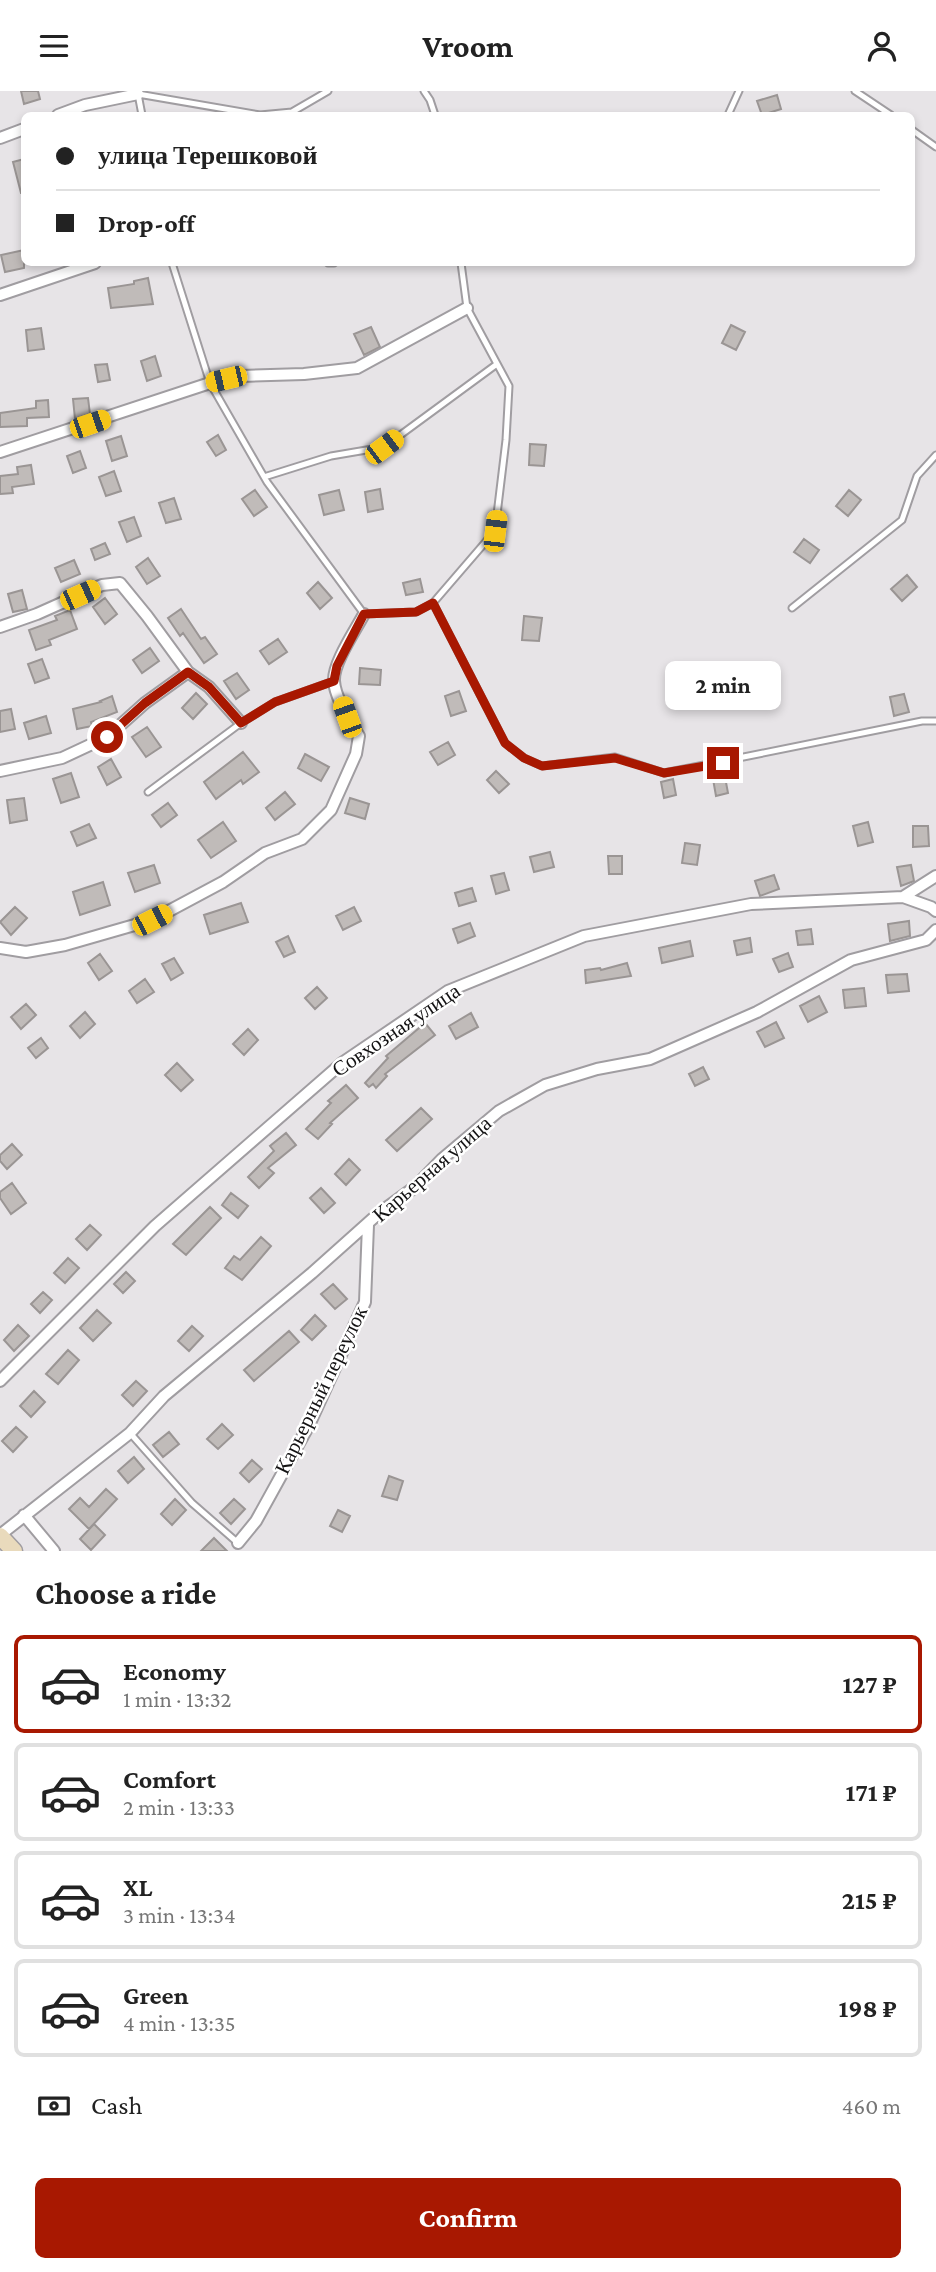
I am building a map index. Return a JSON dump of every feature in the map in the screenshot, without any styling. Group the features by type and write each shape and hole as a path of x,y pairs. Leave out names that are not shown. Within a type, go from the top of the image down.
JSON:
{"street":[{"path":"66,112 138,92"},
{"path":"0,138 21,130"},
{"path":"0,295 86,266"},
{"path":"0,452 211,383 243,376 304,374 357,368 467,308"},
{"path":"0,628 102,585 120,583 188,672 209,687 241,723"},
{"path":"0,948 26,952 152,920 223,882 265,853 302,839 331,810 356,754 359,736 347,717 334,681 337,666 364,614"},
{"path":"0,771 62,758 107,737 145,703 188,672"},
{"name":"Совхозная улица","path":"0,1381 155,1226 342,1063 448,991 584,936 751,904 903,897 936,876"},
{"path":"903,897 936,911"},
{"name":"Карьерная улица","path":"0,1535 130,1433 164,1396 369,1225 378,1214 415,1187 442,1159 499,1111 545,1085 597,1069 650,1059 757,1012 851,960 926,940 936,930"},
{"name":"Карьерный переулок","path":"238,1543 256,1521 309,1425 365,1303 369,1225"},
{"path":"24,1515 54,1551"},
{"path":"0,1535 14,1551"}],"lane":[{"path":"292,112 328,91"},
{"path":"424,91 434,112"},
{"path":"729,112 739,91"},
{"path":"855,91 886,112"},
{"path":"141,112 138,92 244,112"},
{"path":"915,132 936,147"},
{"path":"173,266 211,383 264,477 364,614 416,612 433,603 495,531 506,440 509,386 467,308 461,266"},
{"path":"264,477 331,456 384,447 497,364"},
{"path":"792,608 902,520 917,476 936,455"},
{"path":"433,603 505,743 524,758 542,766 615,758 664,773 922,721 936,721"},
{"path":"148,792 241,723 275,702 334,681"},
{"path":"130,1433 192,1503 238,1543"}],"building":[{"path":"21,91 38,91 40,99 24,104"},
{"path":"777,95 781,109 761,112 757,101"},
{"path":"21,160 21,193 13,162"},
{"path":"21,251 21,266 24,268 5,272 1,255"},
{"path":"148,278 153,304 111,308 108,288 134,284 134,281"},
{"path":"731,325 745,332 736,350 722,343"},
{"path":"371,327 380,347 364,355 354,334"},
{"path":"41,328 44,349 28,351 26,330"},
{"path":"155,356 161,376 147,381 141,361"},
{"path":"107,364 110,380 98,382 95,365"},
{"path":"88,398 90,414 75,419 73,399"},
{"path":"48,400 49,417 27,418 27,426 0,427 0,413 36,408 36,401"},
{"path":"218,435 226,450 216,456 207,442"},
{"path":"121,436 127,456 112,461 106,441"},
{"path":"530,444 546,445 544,466 529,465"},
{"path":"80,451 86,468 73,473 67,456"},
{"path":"31,465 34,484 12,487 13,493 0,494 0,476 18,474 17,467"},
{"path":"114,471 121,491 106,496 99,477"},
{"path":"380,489 383,509 368,512 365,492"},
{"path":"255,490 267,507 254,516 242,499"},
{"path":"339,490 344,510 324,515 319,495"},
{"path":"849,490 861,500 848,516 836,506"},
{"path":"174,498 181,519 166,523 159,503"},
{"path":"134,517 141,536 127,542 119,522"},
{"path":"804,539 819,550 810,563 794,552"},
{"path":"105,543 110,554 95,560 91,549"},
{"path":"148,558 160,576 147,584 136,567"},
{"path":"74,560 80,574 61,582 55,568"},
{"path":"907,575 917,587 902,601 891,589"},
{"path":"420,579 423,592 406,595 403,583"},
{"path":"318,582 332,598 320,609 307,593"},
{"path":"22,590 27,609 13,612 8,594"},
{"path":"105,598 117,614 105,624 93,607"},
{"path":"181,609 201,639 205,637 217,654 204,663 183,633 180,636 168,618"},
{"path":"70,610 77,629 49,640 51,645 36,650 29,630 57,620 55,616"},
{"path":"524,616 542,618 539,641 522,640"},
{"path":"278,639 287,652 269,664 260,651"},
{"path":"150,648 159,661 142,673 133,660"},
{"path":"42,659 49,678 35,683 28,664"},
{"path":"360,668 381,670 380,685 359,684"},
{"path":"237,673 249,690 236,699 224,681"},
{"path":"459,691 466,711 451,716 445,696"},
{"path":"196,693 207,704 193,719 182,708"},
{"path":"904,694 909,712 894,716 890,697"},
{"path":"112,696 117,712 91,722 92,726 77,729 73,709 101,702"},
{"path":"11,709 15,729 0,732 0,711"},
{"path":"46,716 51,733 29,739 24,723"},
{"path":"147,727 161,747 146,757 132,737"},
{"path":"448,742 455,755 438,765 430,752"},
{"path":"243,752 259,772 243,784 241,780 216,799 204,782"},
{"path":"305,754 329,767 321,781 298,768"},
{"path":"111,759 121,777 107,785 98,767"},
{"path":"496,771 509,784 499,793 487,780"},
{"path":"71,773 79,797 61,803 53,779"},
{"path":"725,777 728,793 716,796 713,779"},
{"path":"673,779 676,795 664,798 661,782"},
{"path":"285,792 295,804 275,820 266,808"},
{"path":"24,798 27,820 10,823 7,800"},
{"path":"350,798 369,804 365,819 345,813"},
{"path":"168,803 177,815 161,827 152,815"},
{"path":"223,822 236,841 211,858 198,840"},
{"path":"868,822 873,842 858,846 853,826"},
{"path":"89,824 96,838 77,846 71,832"},
{"path":"913,826 928,826 929,846 913,847"},
{"path":"685,843 700,845 697,865 682,863"},
{"path":"550,852 554,867 534,872 530,857"},
{"path":"608,856 622,856 622,874 609,874"},
{"path":"154,865 160,883 135,892 128,873"},
{"path":"911,865 914,881 901,886 897,867"},
{"path":"504,873 509,890 496,894 491,876"},
{"path":"774,875 779,889 760,896 755,881"},
{"path":"103,882 110,905 80,915 73,892"},
{"path":"472,888 476,901 459,906 455,893"},
{"path":"241,903 248,922 210,934 204,915"},
{"path":"15,907 27,918 11,935 0,922"},
{"path":"354,907 361,921 343,930 336,916"},
{"path":"909,921 910,936 890,941 888,924"},
{"path":"470,923 475,936 458,943 453,929"},
{"path":"811,929 813,944 798,945 796,931"},
{"path":"288,936 295,952 284,957 276,942"},
{"path":"750,938 752,952 737,955 734,941"},
{"path":"690,941 693,956 662,963 659,948"},
{"path":"788,953 793,967 779,972 773,959"},
{"path":"100,954 112,971 99,980 88,963"},
{"path":"174,958 183,973 171,980 162,964"},
{"path":"627,963 631,976 586,983 585,970 601,970"},
{"path":"907,974 909,991 888,993 886,975"},
{"path":"145,979 154,992 137,1003 129,991"},
{"path":"317,987 327,998 315,1009 305,998"},
{"path":"864,988 866,1006 845,1008 843,990"},
{"path":"819,996 827,1012 808,1022 800,1006"},
{"path":"26,1004 36,1015 21,1029 11,1017"},
{"path":"85,1012 95,1024 80,1038 70,1026"},
{"path":"471,1013 478,1027 456,1039 449,1026"},
{"path":"776,1022 784,1038 765,1047 757,1032"},
{"path":"425,1023 435,1035 385,1074 387,1076 376,1088 373,1084 369,1087 365,1083 388,1058 386,1056"},
{"path":"248,1029 258,1040 244,1055 233,1044"},
{"path":"41,1038 48,1048 36,1058 28,1048"},
{"path":"177,1063 193,1080 181,1091 165,1075"},
{"path":"703,1067 709,1079 695,1086 689,1074"},
{"path":"346,1085 358,1098 330,1123 332,1124 318,1139 306,1129 331,1103 328,1101"},
{"path":"421,1108 432,1119 397,1151 386,1140"},
{"path":"286,1133 296,1145 268,1168 274,1173 259,1188 248,1177 274,1151 270,1146"},
{"path":"12,1144 22,1155 7,1169 0,1161 0,1155"},
{"path":"349,1159 360,1170 346,1185 335,1174"},
{"path":"12,1183 26,1203 11,1214 0,1198 0,1192"},
{"path":"321,1188 335,1203 324,1213 310,1198"},
{"path":"231,1193 248,1206 238,1218 222,1205"},
{"path":"210,1207 221,1218 186,1255 173,1244"},
{"path":"90,1225 101,1235 87,1250 76,1239"},
{"path":"261,1237 271,1246 242,1280 225,1268 234,1256 240,1260"},
{"path":"68,1258 79,1268 65,1283 54,1273"},
{"path":"126,1272 135,1281 123,1293 114,1284"},
{"path":"333,1284 347,1299 335,1309 321,1294"},
{"path":"43,1292 52,1300 40,1313 31,1304"},
{"path":"97,1310 111,1323 93,1341 80,1328"},
{"path":"315,1315 326,1326 312,1340 301,1330"},
{"path":"18,1325 29,1336 14,1351 4,1340"},
{"path":"192,1326 203,1336 189,1351 178,1341"},
{"path":"289,1331 299,1342 254,1381 244,1370"},
{"path":"68,1350 79,1360 58,1384 46,1374"},
{"path":"136,1381 147,1391 133,1406 122,1395"},
{"path":"34,1391 45,1402 31,1417 20,1406"},
{"path":"222,1424 233,1435 218,1449 207,1439"},
{"path":"16,1427 27,1437 13,1452 2,1441"},
{"path":"169,1432 179,1444 163,1457 153,1445"},
{"path":"134,1457 144,1469 128,1483 118,1471"},
{"path":"252,1460 262,1469 249,1482 240,1473"},
{"path":"389,1476 403,1481 397,1500 382,1496"},
{"path":"106,1489 117,1499 89,1529 69,1509 80,1498 89,1507"},
{"path":"175,1499 186,1510 172,1525 161,1514"},
{"path":"234,1499 245,1509 231,1524 220,1513"},
{"path":"338,1510 350,1516 342,1532 330,1526"},
{"path":"94,1524 105,1535 91,1550 80,1539"},
{"path":"214,1538 227,1551 201,1551"}],"route":[{"path":"107,737 145,703 188,672 209,687 241,723 275,702 334,681 337,666 364,614 416,612 433,603 505,743 524,758 542,766 615,758 664,773 723,763"}]}
